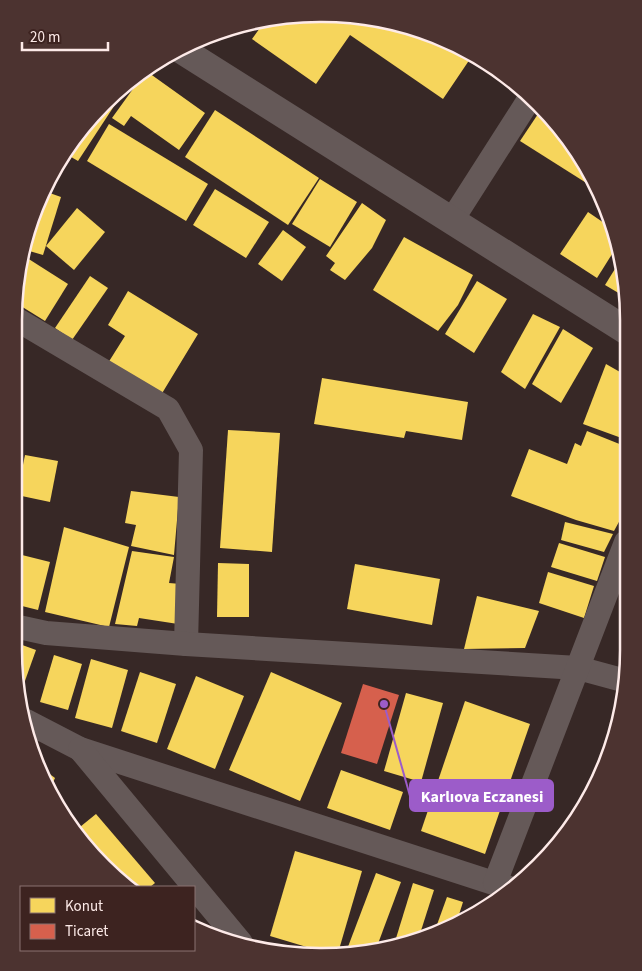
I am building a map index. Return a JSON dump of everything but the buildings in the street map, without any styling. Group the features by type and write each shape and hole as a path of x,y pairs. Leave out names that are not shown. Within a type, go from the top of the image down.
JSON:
{"street":[{"path":"187,54 620,326"},
{"path":"452,220 526,104"},
{"path":"22,323 168,409 192,450 186,644"},
{"path":"32,724 80,749 502,886 578,668 620,558"},
{"path":"22,628 46,634 578,668 618,679"},
{"path":"80,749 194,886"},
{"path":"195,888 235,936"}],"place":[{"name":"Karlıova Eczanesi","path":"384,704"}]}
